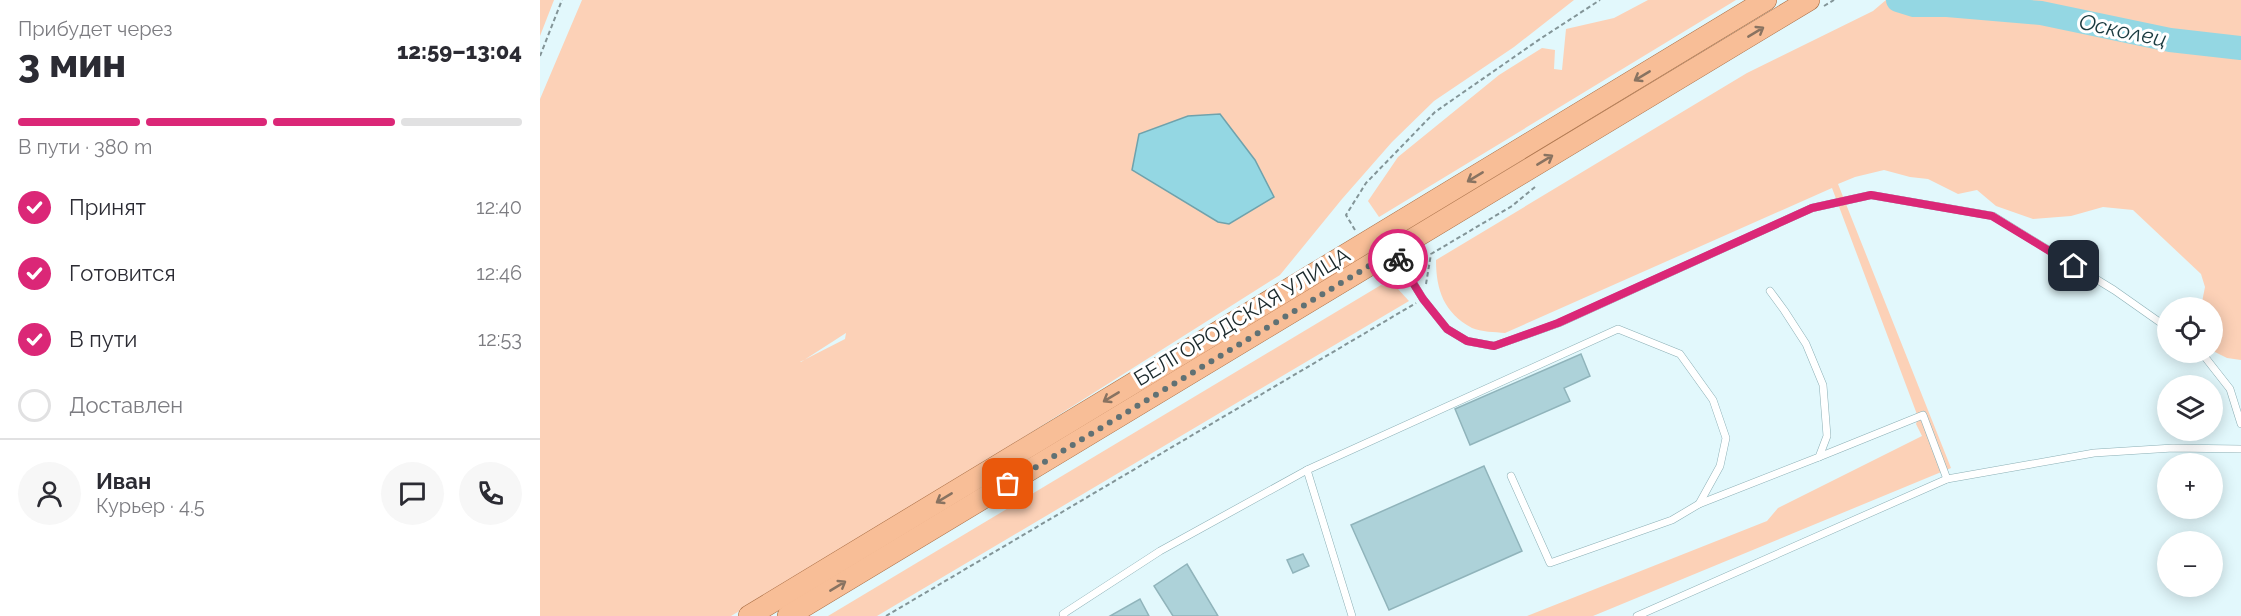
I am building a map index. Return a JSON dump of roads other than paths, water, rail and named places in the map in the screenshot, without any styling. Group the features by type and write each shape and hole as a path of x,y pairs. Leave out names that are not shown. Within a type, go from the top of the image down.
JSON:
{"main road":[{"name":"БЕЛГОРОДСКАЯ УЛИЦА","path":"749,616 1766,0"},
{"name":"БЕЛГОРОДСКАЯ УЛИЦА","path":"788,616 1809,0"},
{"path":"1383,233 1394,251"}],"lane":[{"path":"1394,251 1423,299 1447,329 1467,341 1494,346 1558,323 1812,208 1871,195 1992,216 2114,290 2157,320"},
{"path":"1770,291 1785,309 1806,344 1823,385 1827,436 1819,457"},
{"path":"1064,616 1160,551 1307,470 1618,329 1680,354 1713,400 1726,438 1720,466 1699,504"},
{"path":"2210,363 2230,388 2241,424"},
{"path":"1511,476 1550,563 1672,520 1699,504 1923,415 1947,480"},
{"path":"1637,616 1947,480 2094,453 2173,448 2241,449"},
{"path":"1307,470 1352,616"}],"water":[{"path":"1220,114 1255,160 1274,197 1229,224 1218,222 1132,170 1139,134 1188,116"}],"waterway":[{"name":"Осколец","path":"1898,0 1914,5 1947,5 2041,13 2170,40 2241,48"}]}
